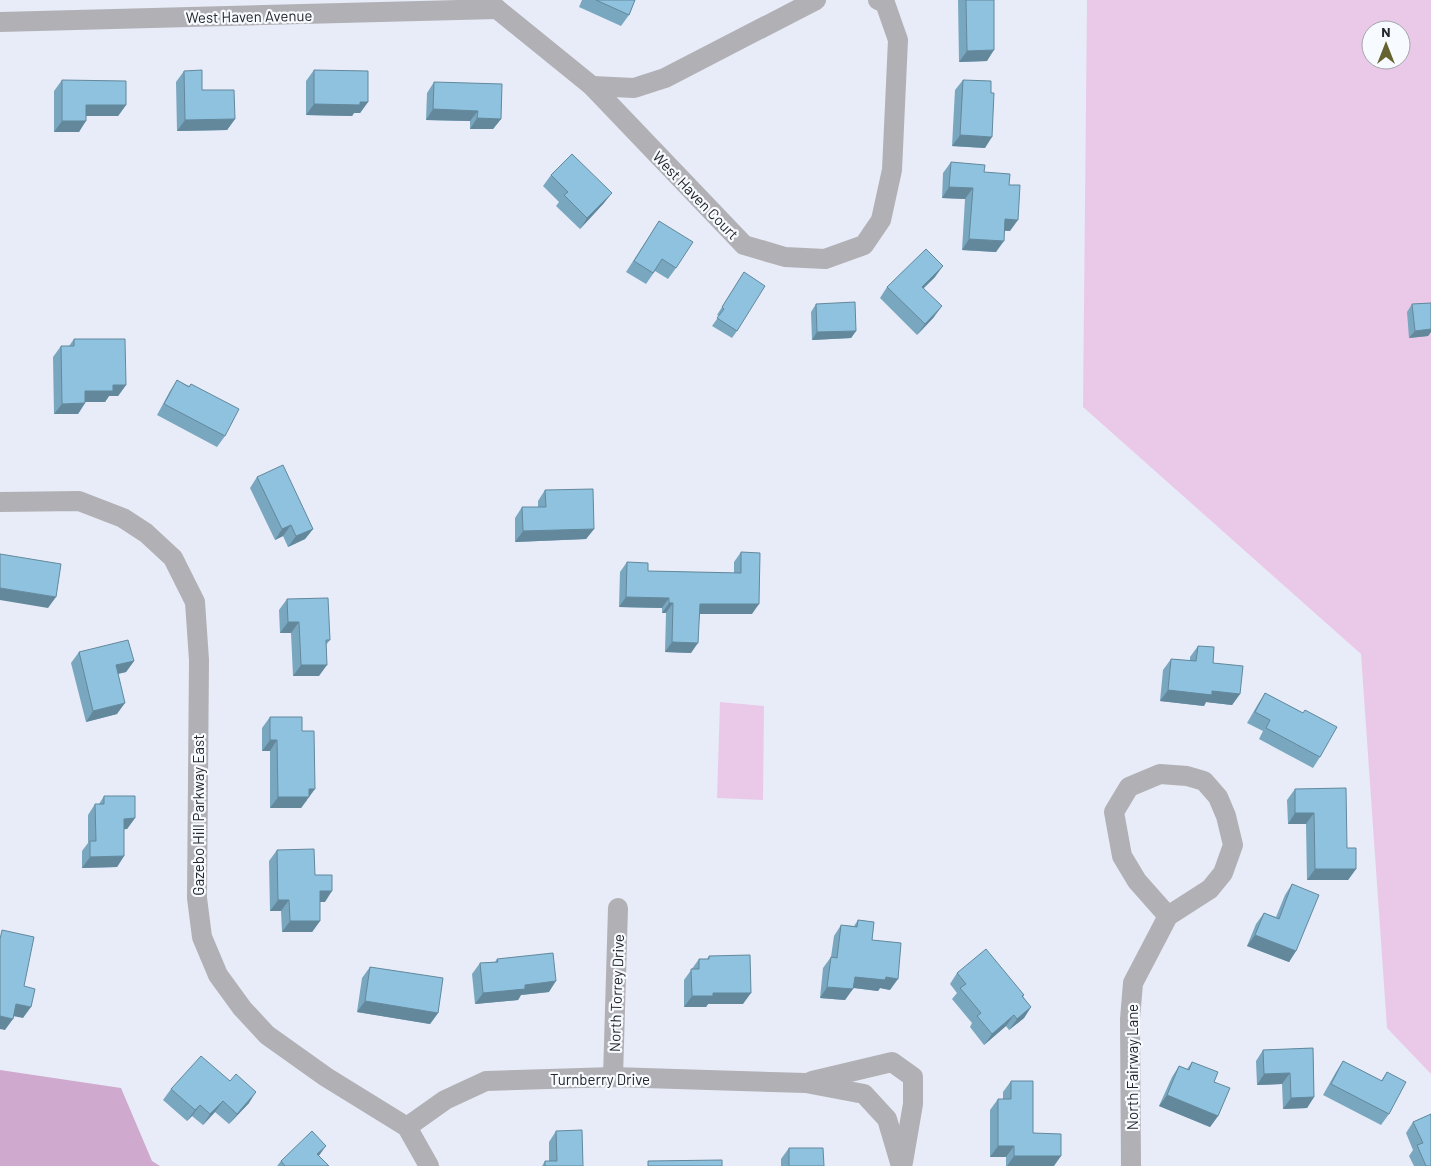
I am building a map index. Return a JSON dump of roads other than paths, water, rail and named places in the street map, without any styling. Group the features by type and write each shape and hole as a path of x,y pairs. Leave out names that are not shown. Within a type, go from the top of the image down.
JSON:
{"street":[{"path":"592,86 634,88 665,78 816,0"},
{"name":"West Haven Court","path":"498,4 592,86 744,245 785,257 825,259 864,245 881,220 892,170 898,40 885,3 878,0"},
{"name":"West Haven Avenue","path":"0,22 498,4"},
{"name":"Gazebo Hill Parkway East","path":"0,502 79,501 123,518 146,533 173,558 194,602 198,660 196,898 202,937 218,975 242,1008 267,1035 326,1077 406,1127 429,1166"},
{"path":"1160,774 1187,776 1204,781 1218,797 1226,816 1233,845 1224,873 1210,889 1168,916 1137,881 1122,856 1114,812 1129,787 1160,774"},
{"name":"North Torrey Drive","path":"613,1077 618,908"},
{"name":"North Fairway Lane","path":"1132,1166 1130,1019 1133,983 1168,916"},
{"name":"Turnberry Drive","path":"806,1083 892,1062 913,1077 913,1104 902,1166"},
{"name":"Turnberry Drive","path":"406,1127 445,1100 486,1081 613,1077 806,1083 864,1094 887,1119 902,1166"}]}
